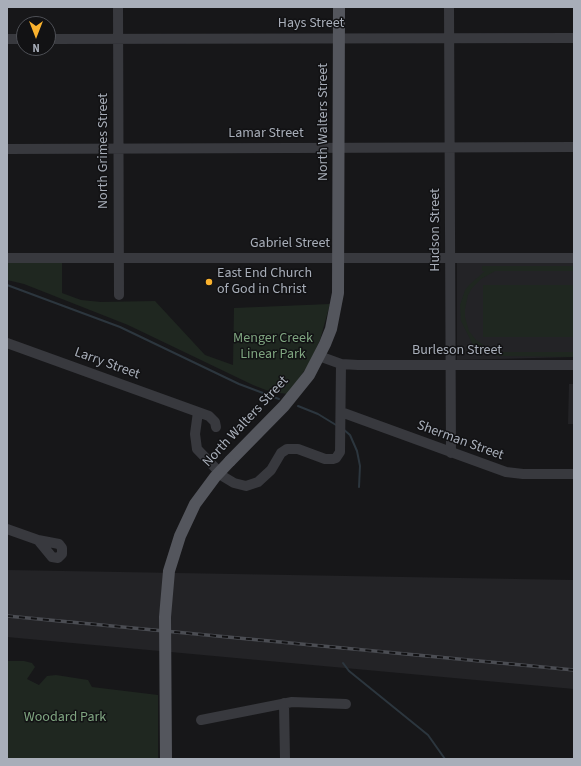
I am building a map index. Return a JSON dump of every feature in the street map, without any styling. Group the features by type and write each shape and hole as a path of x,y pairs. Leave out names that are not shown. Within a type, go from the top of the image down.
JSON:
{"main road":[{"name":"North Walters Street","path":"166,759 165,617 169,571 180,536 195,504 215,477 288,401 309,375 319,356 330,329 338,293 339,258 339,7"}],"street":[{"name":"North Grimes Street","path":"118,7 119,295"},
{"name":"Hudson Street","path":"449,7 451,453"},
{"name":"Hays Street","path":"56,39 574,38"},
{"name":"Lamar Street","path":"7,149 574,147"},
{"name":"Gabriel Street","path":"7,258 574,258"},
{"name":"Larry Street","path":"7,343 209,416 215,422 216,427"},
{"name":"Burleson Street","path":"319,356 341,364 451,366 574,365"},
{"path":"198,412 195,434 198,448 224,477 234,484 250,485 263,479 281,453 287,449 298,448 328,459 336,458 340,452 341,436 341,364"},
{"name":"Sherman Street","path":"341,417 511,473 574,474"},
{"path":"7,529 38,540"},
{"path":"201,720 284,703 298,702 346,704"},
{"path":"284,703 285,759"}],"shaded area":[{"path":"457,262 574,263 574,357 457,360"},
{"path":"569,384 574,384 574,424 568,424"},
{"path":"7,570 574,580 574,689 7,637"}],"green space":[{"name":"Menger Creek Linear Park","path":"7,263 62,263 62,293 81,300 101,302 155,301 205,355 233,365 234,308 330,304 320,340 309,364 288,394 271,392 253,385 128,325 24,284 7,280"},
{"path":"482,266 574,266 574,271 495,271 481,279 472,288 468,295 465,317 469,331 476,340 486,347 503,352 574,352 574,357 498,356 485,352 472,343 461,321 460,305 465,290 485,271 482,271"},
{"path":"483,285 574,285 574,337 483,337"},
{"name":"Woodard Park","path":"7,661 24,661 32,663 35,667 27,679 39,685 47,676 56,675 88,680 92,687 158,695 158,759 7,759"}],"waterway":[{"path":"7,285 120,327 239,384 279,399"},
{"path":"298,406 318,414 336,425"},
{"path":"343,429 350,435 357,451 360,466 359,487"},
{"path":"343,663 349,671 428,735 445,759"}],"railway":[{"path":"7,616 574,670"}],"place":[{"name":"East End Church of God in Christ","path":"209,282"}]}
